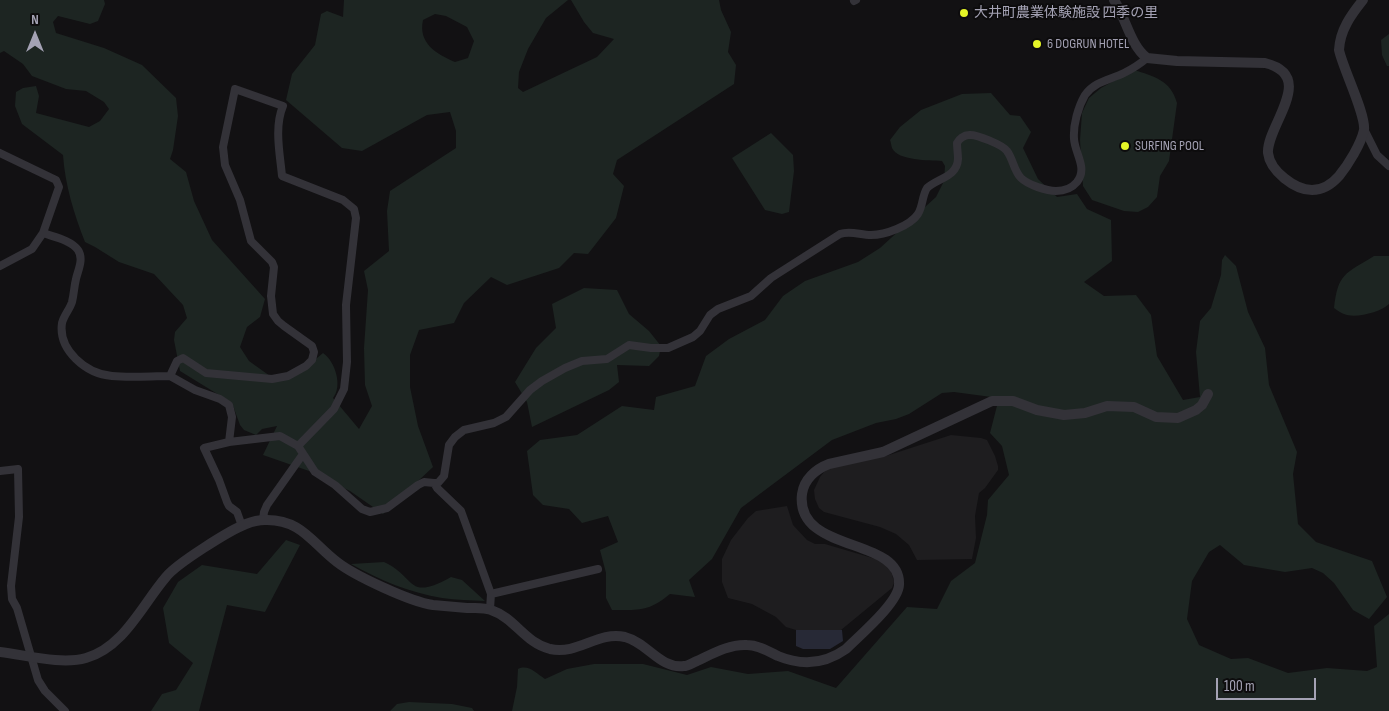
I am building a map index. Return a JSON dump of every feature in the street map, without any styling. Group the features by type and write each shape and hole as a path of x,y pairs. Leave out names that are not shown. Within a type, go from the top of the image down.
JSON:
{"street":[{"path":"1114,0 1143,55 1147,58 1177,61 1265,63 1283,72 1288,82 1287,100 1283,114 1269,142 1268,155 1275,170 1289,181 1304,188 1315,190 1335,181 1353,156 1364,129"},
{"path":"1363,0 1344,29 1339,41 1339,50 1362,116 1364,129 1377,155 1389,166"},
{"path":"242,526 237,512 229,506 204,448 228,442 280,436 298,446 315,472 334,485 362,509 370,512 387,508 424,482 438,483 444,476 448,445 455,437 464,430 494,423 506,418 530,390 550,376 582,362 593,359 607,359 630,345 668,348 677,345 697,335 707,319 718,308 751,296 771,278 840,234 850,232 877,234 906,224 914,219 919,212 927,188 954,170 958,162 957,143 964,136 975,136 1004,148 1009,153 1021,178 1029,183 1052,191 1070,188 1077,182 1082,173 1074,135 1082,100 1089,90 1099,82 1124,73 1147,58"},
{"path":"170,376 177,361 183,358 206,373 272,379 288,376 306,366 312,360 314,352 309,342 284,326 273,314 271,296 274,267 272,262 251,241 247,233 240,200 225,165 223,147 234,89 282,106 278,116 282,176 343,200 354,209 356,218 346,305 344,389 334,409 298,446"},
{"path":"0,153 56,180 59,187 43,233 32,249 0,266"},
{"path":"43,233 72,244 78,250 80,256 81,262 74,288 73,301 62,323 64,341 68,350 75,358 96,373 111,376 170,376 195,390 220,399 229,405 232,417 228,442"},
{"path":"0,652 73,660 88,658 103,650 122,635 174,568 242,526 263,520 281,521 295,526 307,533 336,562 413,600 430,604 490,609 512,621 532,641 550,649 572,650 603,637 612,636 624,637 635,641 646,647 660,660 676,666 686,666 736,645 755,646 798,662 824,661 846,649 892,602 898,591 899,580 896,570 889,562 821,532 810,523 804,512 803,491 808,478 821,467 883,452 992,401 1013,401 1037,410 1064,415 1085,413 1107,406 1134,407 1156,417 1178,418 1196,410 1202,405 1208,394"},
{"path":"263,520 267,505 303,454"},
{"path":"0,471 18,469 20,511 11,586 12,599 17,608 38,680 65,711"},
{"path":"434,483 436,488 461,511 491,594 490,609"},
{"path":"491,594 598,569"}],"shaded area":[{"path":"0,0 104,0 105,4 98,21 90,24 58,16 53,22 56,33 104,48 142,65 176,98 178,116 170,159 186,172 194,201 212,240 265,299 260,317 247,327 240,347 249,361 270,376 298,374 323,353 331,362 336,374 337,387 333,398 359,429 372,406 365,385 364,348 368,290 364,271 389,251 387,211 390,191 456,148 456,131 450,112 427,115 362,151 342,148 286,100 292,74 315,45 321,14 327,11 343,17 344,0 568,0 546,18 528,49 519,72 518,88 523,92 597,57 614,39 593,33 571,0 719,0 721,10 731,32 728,52 736,65 734,84 617,160 613,174 624,186 616,218 588,254 574,253 559,268 507,285 491,277 464,303 454,323 419,330 410,355 410,387 418,426 433,467 383,514 350,491 309,471 263,455 277,426 262,429 256,435 244,430 240,425 232,403 180,371 174,340 175,332 187,318 183,305 154,274 119,262 85,242 71,199 63,155 22,124 15,106 16,92 23,88 36,86 39,96 36,113 89,127 100,121 109,109 104,102 86,91 66,89 32,76 23,64 4,51 0,53","holes":["435,14 446,16 467,27 474,41 468,58 455,62 435,51 426,41 423,35 423,20"]},
{"path":"1389,34 1389,66 1387,66 1382,55 1381,40"},
{"name":"SURFING POOL","path":"1134,70 1154,77 1166,84 1177,103 1169,161 1160,176 1157,197 1148,207 1138,212 1124,211 1092,200 1083,186 1080,140 1082,113 1089,98 1101,88"},
{"path":"991,93 1010,115 1020,116 1031,132 1023,148 1038,179 1057,197 1077,194 1087,209 1111,220 1112,261 1084,282 1104,296 1136,295 1151,315 1157,356 1183,400 1200,397 1196,352 1200,321 1211,308 1221,275 1222,260 1225,255 1236,266 1248,312 1265,348 1269,385 1297,452 1293,474 1298,524 1316,542 1372,561 1387,597 1369,619 1353,610 1334,583 1323,573 1312,568 1285,572 1244,565 1220,545 1209,552 1192,581 1187,619 1199,645 1231,659 1248,658 1288,673 1327,668 1367,671 1377,667 1374,626 1389,614 1389,711 512,711 517,687 518,669 522,668 532,670 545,679 567,669 594,664 643,664 687,675 711,667 748,674 788,671 836,688 907,607 937,609 951,581 975,563 987,515 988,500 1009,475 1002,446 990,433 999,398 954,392 942,393 909,414 876,423 832,440 741,508 712,559 689,580 695,597 670,594 649,607 636,610 612,610 606,598 606,573 600,550 618,542 608,516 582,523 569,509 543,505 533,495 527,451 540,440 577,435 622,406 654,410 656,397 695,386 706,356 729,339 765,320 783,296 805,281 858,262 880,248 936,197 944,181 945,166 942,161 907,158 895,152 890,140 900,127 921,110 962,94"},
{"path":"771,133 793,155 794,171 789,212 782,214 765,210 732,158"},
{"path":"1374,256 1389,256 1389,304 1374,312 1355,316 1344,314 1334,308 1341,281 1350,271"},
{"path":"584,288 617,290 629,314 649,331 661,346 659,356 649,366 617,365 619,382 609,390 532,427 527,402 515,382 536,348 556,328 552,304"},
{"path":"951,435 987,440 998,466 998,470 979,493 975,516 976,538 972,559 917,560 909,545 896,534 880,527 824,512 819,508 814,490 820,477 828,467 854,459 886,456"},
{"path":"787,506 793,525 807,540 815,544 825,544 886,562 892,574 894,583 892,588 841,630 796,630 786,627 776,617 752,604 728,598 722,582 722,559 731,540 756,511"},
{"path":"286,540 300,545 265,612 227,605 199,711 151,711 162,694 176,690 193,663 169,643 163,608 178,582 202,565 257,574"},
{"path":"384,562 395,568 419,587 437,584 451,577 462,580 485,601 447,599 419,593 384,580 351,564"},
{"path":"409,702 452,704 472,708 474,711 390,711 397,704"}],"water":[{"path":"796,630 842,630 843,641 830,649 803,649 796,646"}],"place":[{"name":"大井町農業体験施設 四季の里","path":"964,13"},
{"name":"6 DOGRUN HOTEL","path":"1037,44"},
{"name":"SURFING POOL","path":"1125,146"}]}
